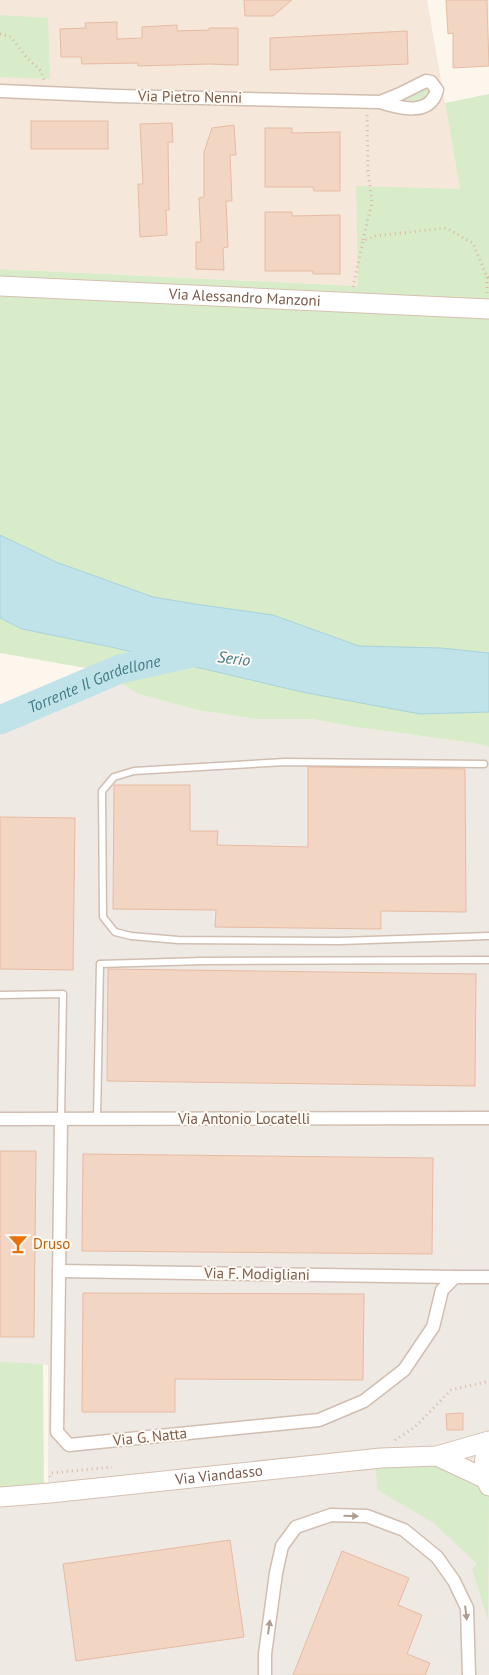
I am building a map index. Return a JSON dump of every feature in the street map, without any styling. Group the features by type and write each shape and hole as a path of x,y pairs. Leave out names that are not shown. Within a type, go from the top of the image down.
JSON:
{"street":[{"name":"Via Pietro Nenni","path":"0,90 380,102"},
{"name":"Via Alessandro Manzoni","path":"0,286 488,304"},
{"name":"Via Antonio Locatelli","path":"0,1119 489,1118"},
{"name":"Via G. Natta","path":"61,1120 57,1432 69,1445 319,1420 364,1401 404,1370 432,1327 442,1290 455,1277"},
{"name":"Via F. Modigliani","path":"59,1271 455,1277"},
{"path":"455,1277 489,1277"},
{"path":"487,1482 484,1465 489,1442"},
{"name":"Via Viandasso","path":"0,1496 50,1493 381,1458 437,1456 489,1442"},
{"name":"Via Viandasso","path":"437,1456 487,1482"},
{"path":"264,1675 276,1573 282,1546 296,1526 331,1515 367,1516 404,1530 437,1557 454,1580 467,1608 469,1675"}],"lane":[{"path":"484,764 285,762 134,771 114,778 102,791 102,917 115,932 132,936 178,940 340,941 489,936"},
{"path":"97,1120 100,964 203,961 489,960"},
{"path":"0,995 63,994 61,1120"}],"path":[{"path":"0,34 11,37 27,58 41,71 45,92"},
{"path":"351,292 372,202 368,171 367,101"},
{"path":"363,241 374,236 446,228 472,243 488,277 488,304"},
{"path":"386,1440 396,1440 416,1427 451,1390 489,1382"},
{"path":"50,1493 50,1473 120,1466"}],"shaded area":[{"path":"0,0 427,0 460,189 358,286 0,269"},
{"path":"97,670 139,694 197,710 256,719 312,719 355,727 474,743 489,747 489,1675 0,1675 0,1481 48,1484 48,1365 0,1363 0,707 16,698"}],"green space":[{"path":"0,15 48,18 50,79 0,77"},
{"path":"425,86 431,89 429,95 417,102 408,102 409,96"},
{"path":"489,94 489,653 441,648 359,646 273,615 153,597 56,562 0,535 0,269 358,286 356,186 460,189 445,103"},
{"path":"0,618 22,629 111,647 302,692 420,714 489,712 489,747 474,743 355,727 312,719 256,719 197,710 139,694 97,670 0,653"},
{"path":"0,1362 43,1364 44,1491 0,1492"},
{"path":"375,1464 436,1465 469,1476 489,1495 488,1620 472,1569 477,1564 435,1524 378,1490"}],"water":[{"name":"Serio","path":"0,535 56,562 153,597 273,615 359,646 441,648 489,653 489,712 420,714 302,692 111,647 22,629 0,618"}],"building":[{"path":"244,0 292,0 273,16 245,16"},
{"path":"446,0 487,0 489,66 453,68 453,33 448,34"},
{"path":"117,22 117,39 142,38 142,27 177,25 177,31 238,28 238,65 138,66 138,63 82,64 81,57 61,57 60,29 86,28 85,23"},
{"path":"407,31 408,64 270,70 270,38"},
{"path":"31,121 108,121 108,149 31,149"},
{"path":"172,123 173,142 168,142 169,210 166,210 167,235 140,237 138,184 143,184 140,124"},
{"path":"234,125 236,155 230,155 232,201 226,201 228,247 223,248 224,270 196,269 196,242 201,242 199,198 204,197 204,152 212,128"},
{"path":"265,128 292,128 292,133 340,132 340,191 314,191 313,187 265,187"},
{"path":"265,212 292,212 292,216 340,215 340,274 313,274 313,271 265,271"},
{"path":"308,767 465,769 466,912 381,911 381,929 215,927 216,910 113,909 114,785 190,785 190,831 218,831 217,845 308,847"},
{"path":"0,817 75,818 73,970 0,969"},
{"path":"108,969 476,974 475,1086 107,1081"},
{"name":"Druso","path":"0,1151 36,1151 34,1337 0,1337"},
{"path":"83,1154 433,1158 432,1254 82,1251"},
{"path":"83,1293 364,1294 363,1380 175,1379 175,1412 82,1412"},
{"path":"463,1413 463,1430 447,1430 446,1414"},
{"path":"230,1540 244,1637 76,1661 63,1564"},
{"path":"342,1551 409,1578 398,1605 422,1615 407,1654 430,1663 425,1675 293,1675"}],"waterway":[{"name":"Torrente Il Gardellone","path":"0,720 120,669 192,653"}],"place":[{"name":"Druso","path":"18,1244"}]}
